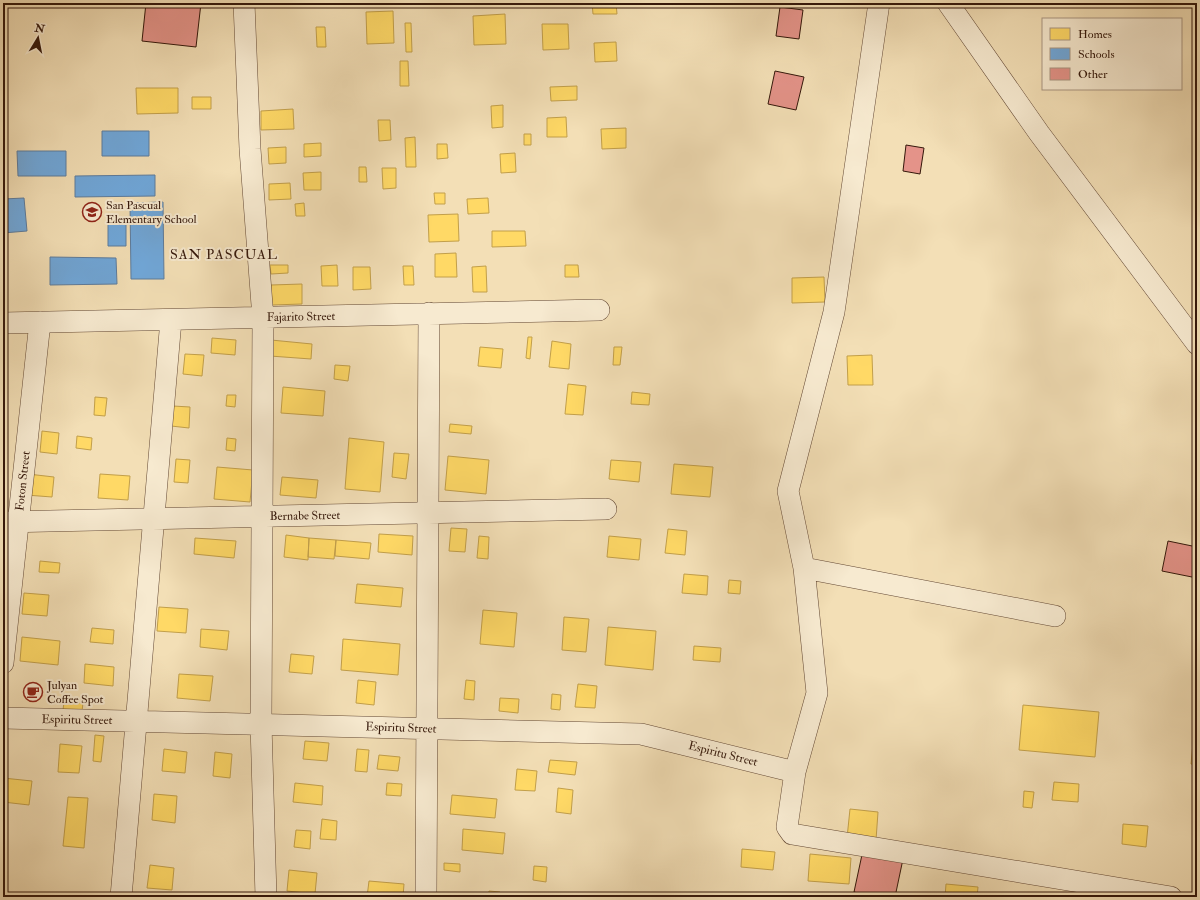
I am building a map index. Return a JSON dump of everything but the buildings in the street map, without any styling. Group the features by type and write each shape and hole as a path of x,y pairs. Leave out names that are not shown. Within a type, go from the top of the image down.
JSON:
{"street":[{"path":"244,3 250,149 263,318 261,724 266,897"},
{"path":"879,3 834,312 788,491 804,568 817,693 795,772 787,828 792,834 1171,897"},
{"path":"948,3 1039,133 1197,344"},
{"name":"Fajarito Street","path":"3,323 599,310"},
{"path":"426,897 429,314"},
{"path":"121,897 171,320"},
{"name":"Foton Street","path":"3,663 11,522 40,322"},
{"name":"Bernabe Street","path":"11,522 606,509"},
{"path":"804,568 1055,616"},
{"name":"Espiritu Street","path":"3,718 641,734 795,772"}],"place":[{"name":"San Pascual Elementary School","path":"92,212"},
{"name":"Julyan Coffee Spot","path":"33,692"}],"district":[{"name":"SAN PASCUAL","path":"224,254"}]}
